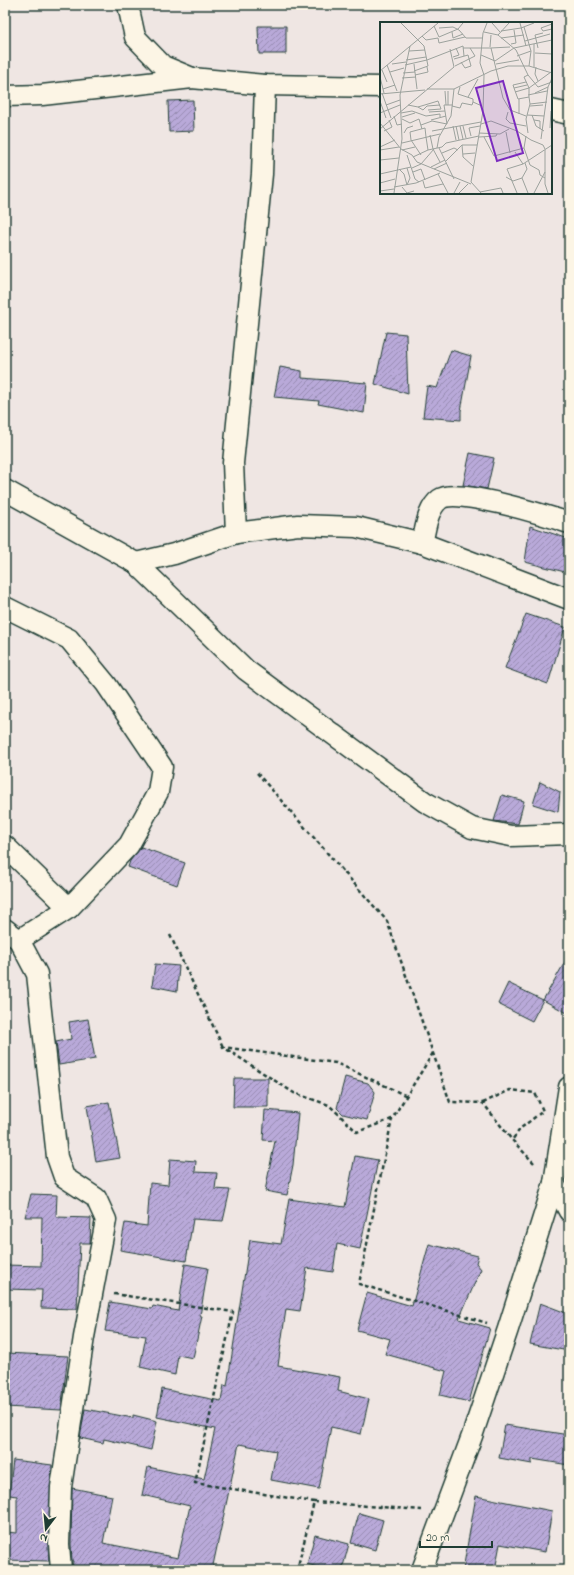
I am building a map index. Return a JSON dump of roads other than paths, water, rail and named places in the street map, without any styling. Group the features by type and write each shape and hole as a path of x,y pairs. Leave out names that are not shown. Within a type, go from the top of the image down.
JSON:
{"street":[{"path":"128,5 135,36 163,66 192,78"},
{"path":"5,96 42,95 192,78 264,85 380,87"},
{"path":"236,533 233,463 262,174 264,85"},
{"path":"552,110 569,114"},
{"path":"5,490 136,563 246,670 425,802 472,828 511,836 569,834"},
{"path":"422,543 432,507 442,498 451,495 517,508 569,523"},
{"path":"136,563 174,554 236,533 298,525 356,527 422,543 569,599"},
{"path":"5,607 69,639 106,684 162,767 158,792 129,844 69,908 12,935 37,974 57,1157 64,1177 96,1198 106,1220 61,1487 59,1544 62,1570"},
{"path":"5,846 69,908"},
{"path":"422,1570 508,1330 554,1183 569,1087"},
{"path":"554,1183 569,1211"}]}
